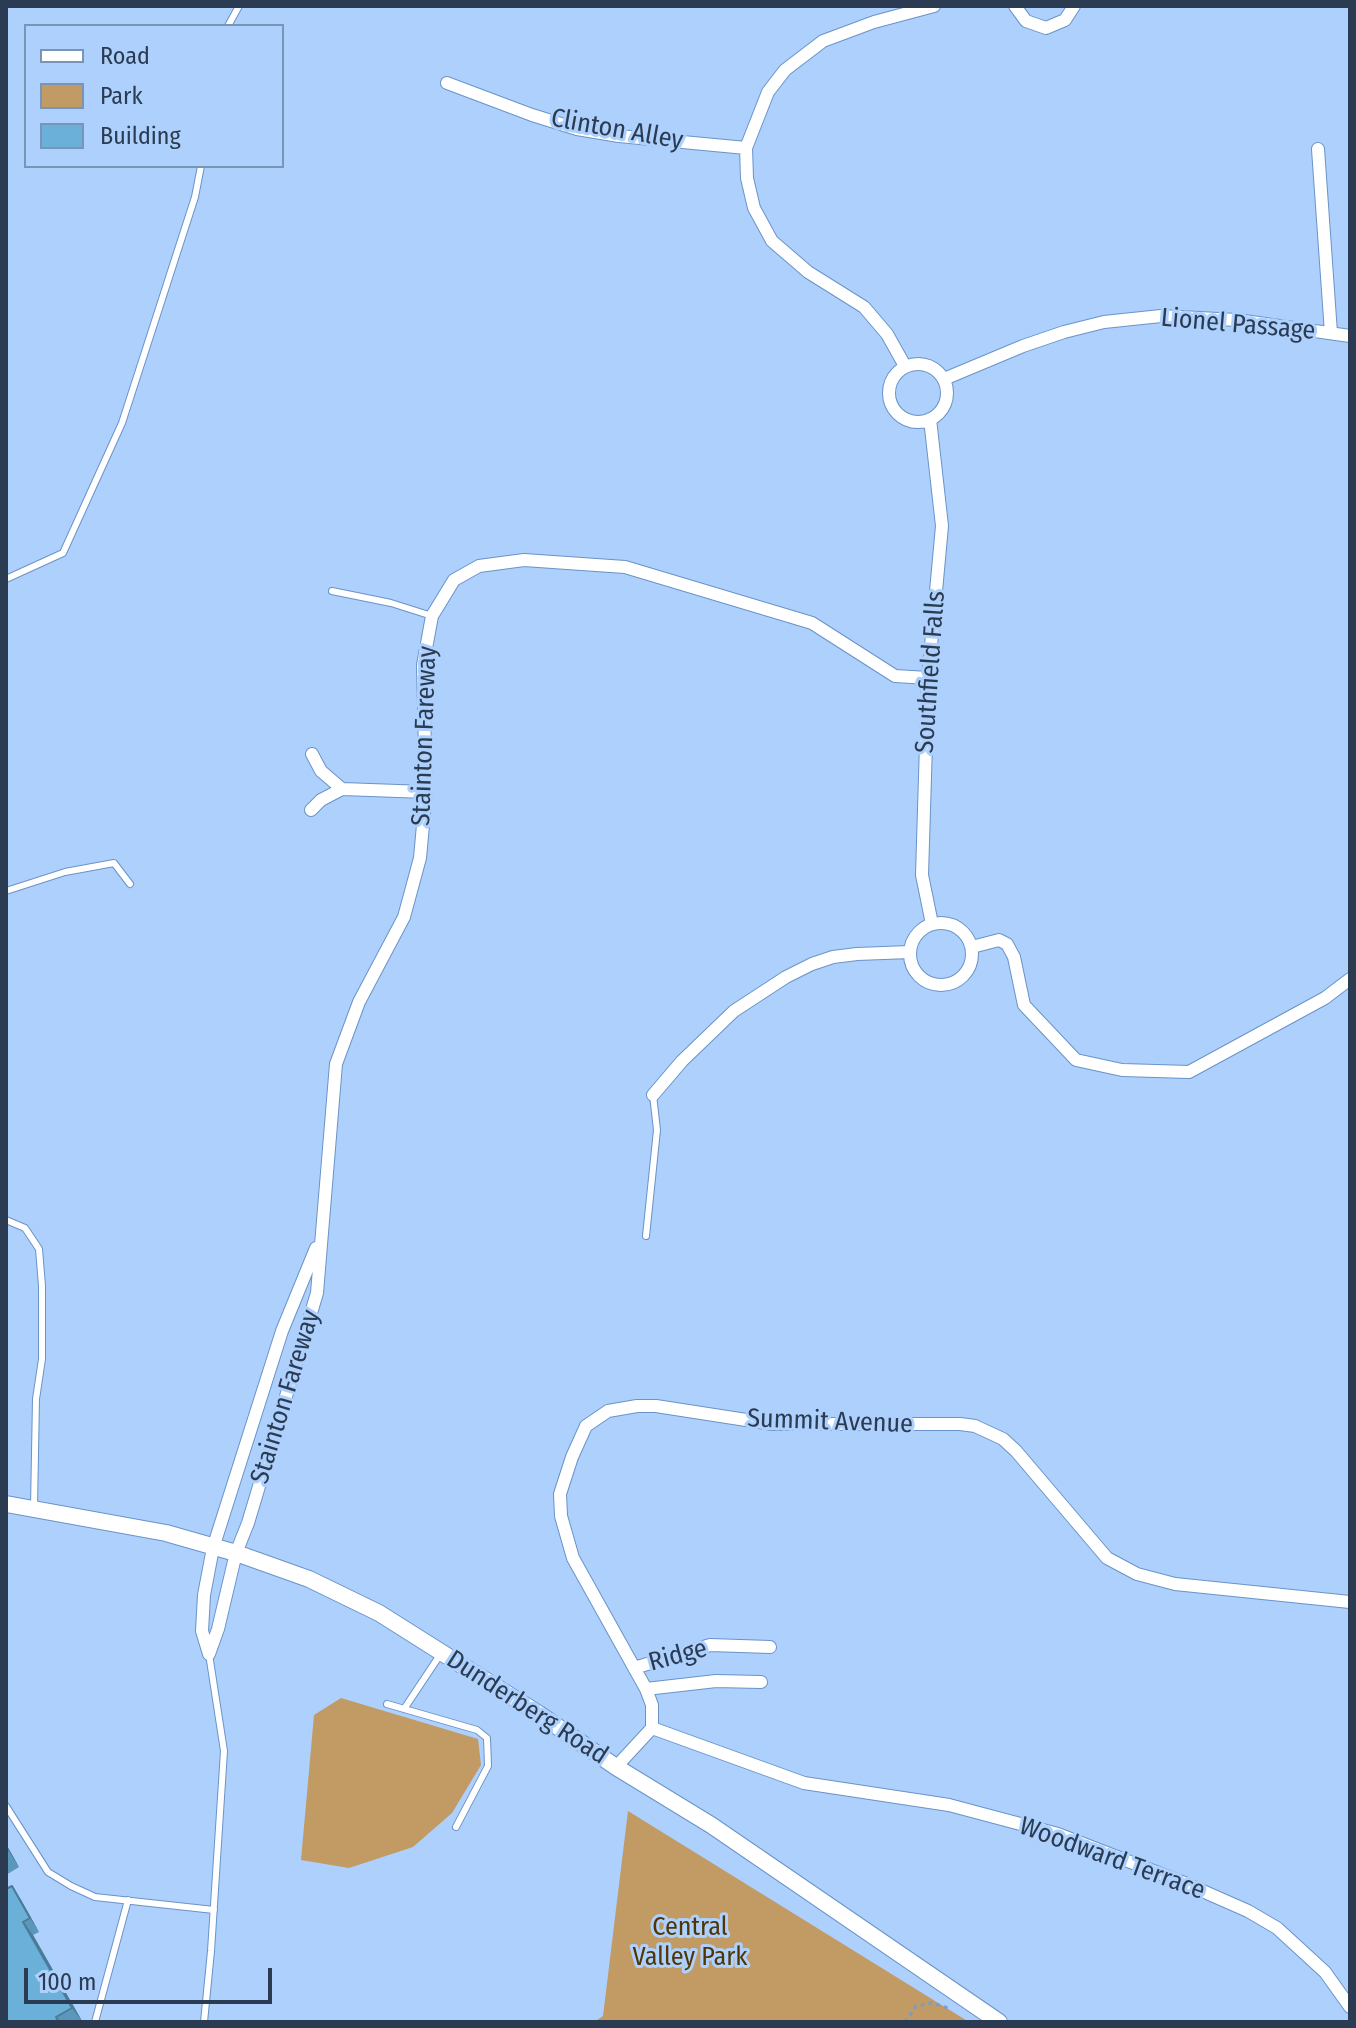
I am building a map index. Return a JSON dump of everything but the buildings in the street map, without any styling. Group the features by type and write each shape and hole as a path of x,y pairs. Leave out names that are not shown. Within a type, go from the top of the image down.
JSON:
{"street":[{"path":"905,366 887,334 864,307 808,272 772,241 754,208 747,178 746,148 768,92 785,70 823,41 874,22 934,6"},
{"path":"1015,6 1026,21 1046,28 1065,20 1074,6"},
{"name":"Clinton Alley","path":"447,83 577,129 746,148"},
{"path":"1318,149 1331,333"},
{"name":"Lionel Passage","path":"944,379 1023,346 1104,322 1161,316 1237,320 1350,336"},
{"path":"916,363 927,365 937,370 944,379 948,390 946,402 940,412 930,419 919,422 908,420 898,414 892,405 889,394 891,383 896,373 905,366 916,363"},
{"name":"Southfield Falls","path":"930,419 942,526 928,678 922,875 932,924"},
{"name":"Stainton Fareway","path":"209,1654 236,1553 317,1293 336,1064 359,1002 404,917 420,858 426,792 423,665 432,616 454,580 479,566 524,560 625,567 812,623 895,676 928,678"},
{"path":"312,754 321,771 342,789"},
{"path":"311,810 321,800 342,789 426,792"},
{"path":"932,924 957,926 972,947 972,960 967,971 945,985 931,984 912,965 910,952 916,934 932,924"},
{"path":"972,947 999,940 1007,944 1014,957 1024,1005 1076,1060 1122,1070 1189,1072 1325,998 1350,979"},
{"path":"653,1095 682,1061 734,1011 786,977 833,957 910,952"},
{"name":"Stainton Fareway","path":"209,1654 202,1631 204,1595 213,1548 284,1328 321,1237"},
{"path":"284,1328 305,1336"},
{"name":"Summit Avenue","path":"652,1728 652,1705 646,1689 573,1558 561,1516 560,1494 572,1457 586,1426 608,1411 656,1406 772,1424 975,1426 1003,1439 1107,1558 1137,1574 1175,1584 1350,1602"},
{"path":"250,1429 274,1438"},
{"name":"Dunderberg Road","path":"6,1504 166,1533 236,1553 309,1579 379,1613 711,1825 999,2022"},
{"name":"Ridge","path":"634,1668 710,1645 770,1647"},
{"path":"646,1689 716,1681 761,1682"},
{"path":"616,1767 652,1728"},
{"name":"Woodward Terrace","path":"652,1728 804,1783 949,1805 1058,1834 1182,1882 1248,1911 1277,1928 1325,1972 1350,2007"}],"lane":[{"path":"229,24 239,6"},
{"path":"6,579 63,553 122,423 195,197 201,168"},
{"path":"332,591 391,603 432,616"},
{"path":"6,891 65,872 114,863 130,884"},
{"path":"646,1236 657,1130 653,1095"},
{"path":"6,1220 25,1228 39,1249 42,1359 36,1399 34,1507"},
{"path":"404,1709 442,1652"},
{"path":"204,2022 224,1751 209,1654"},
{"path":"387,1704 477,1730 487,1738 488,1766 456,1827"},
{"path":"6,1806 48,1872 95,1897 214,1910"},
{"path":"95,2022 128,1900"}],"path":[{"path":"905,2022 916,2006 932,2003 964,2012 970,2002"}],"green space":[{"path":"341,1698 478,1739 481,1765 452,1813 413,1847 349,1868 301,1860 314,1715"},
{"name":"Central Valley Park","path":"628,1811 969,2022 594,2022 603,2016"}]}
